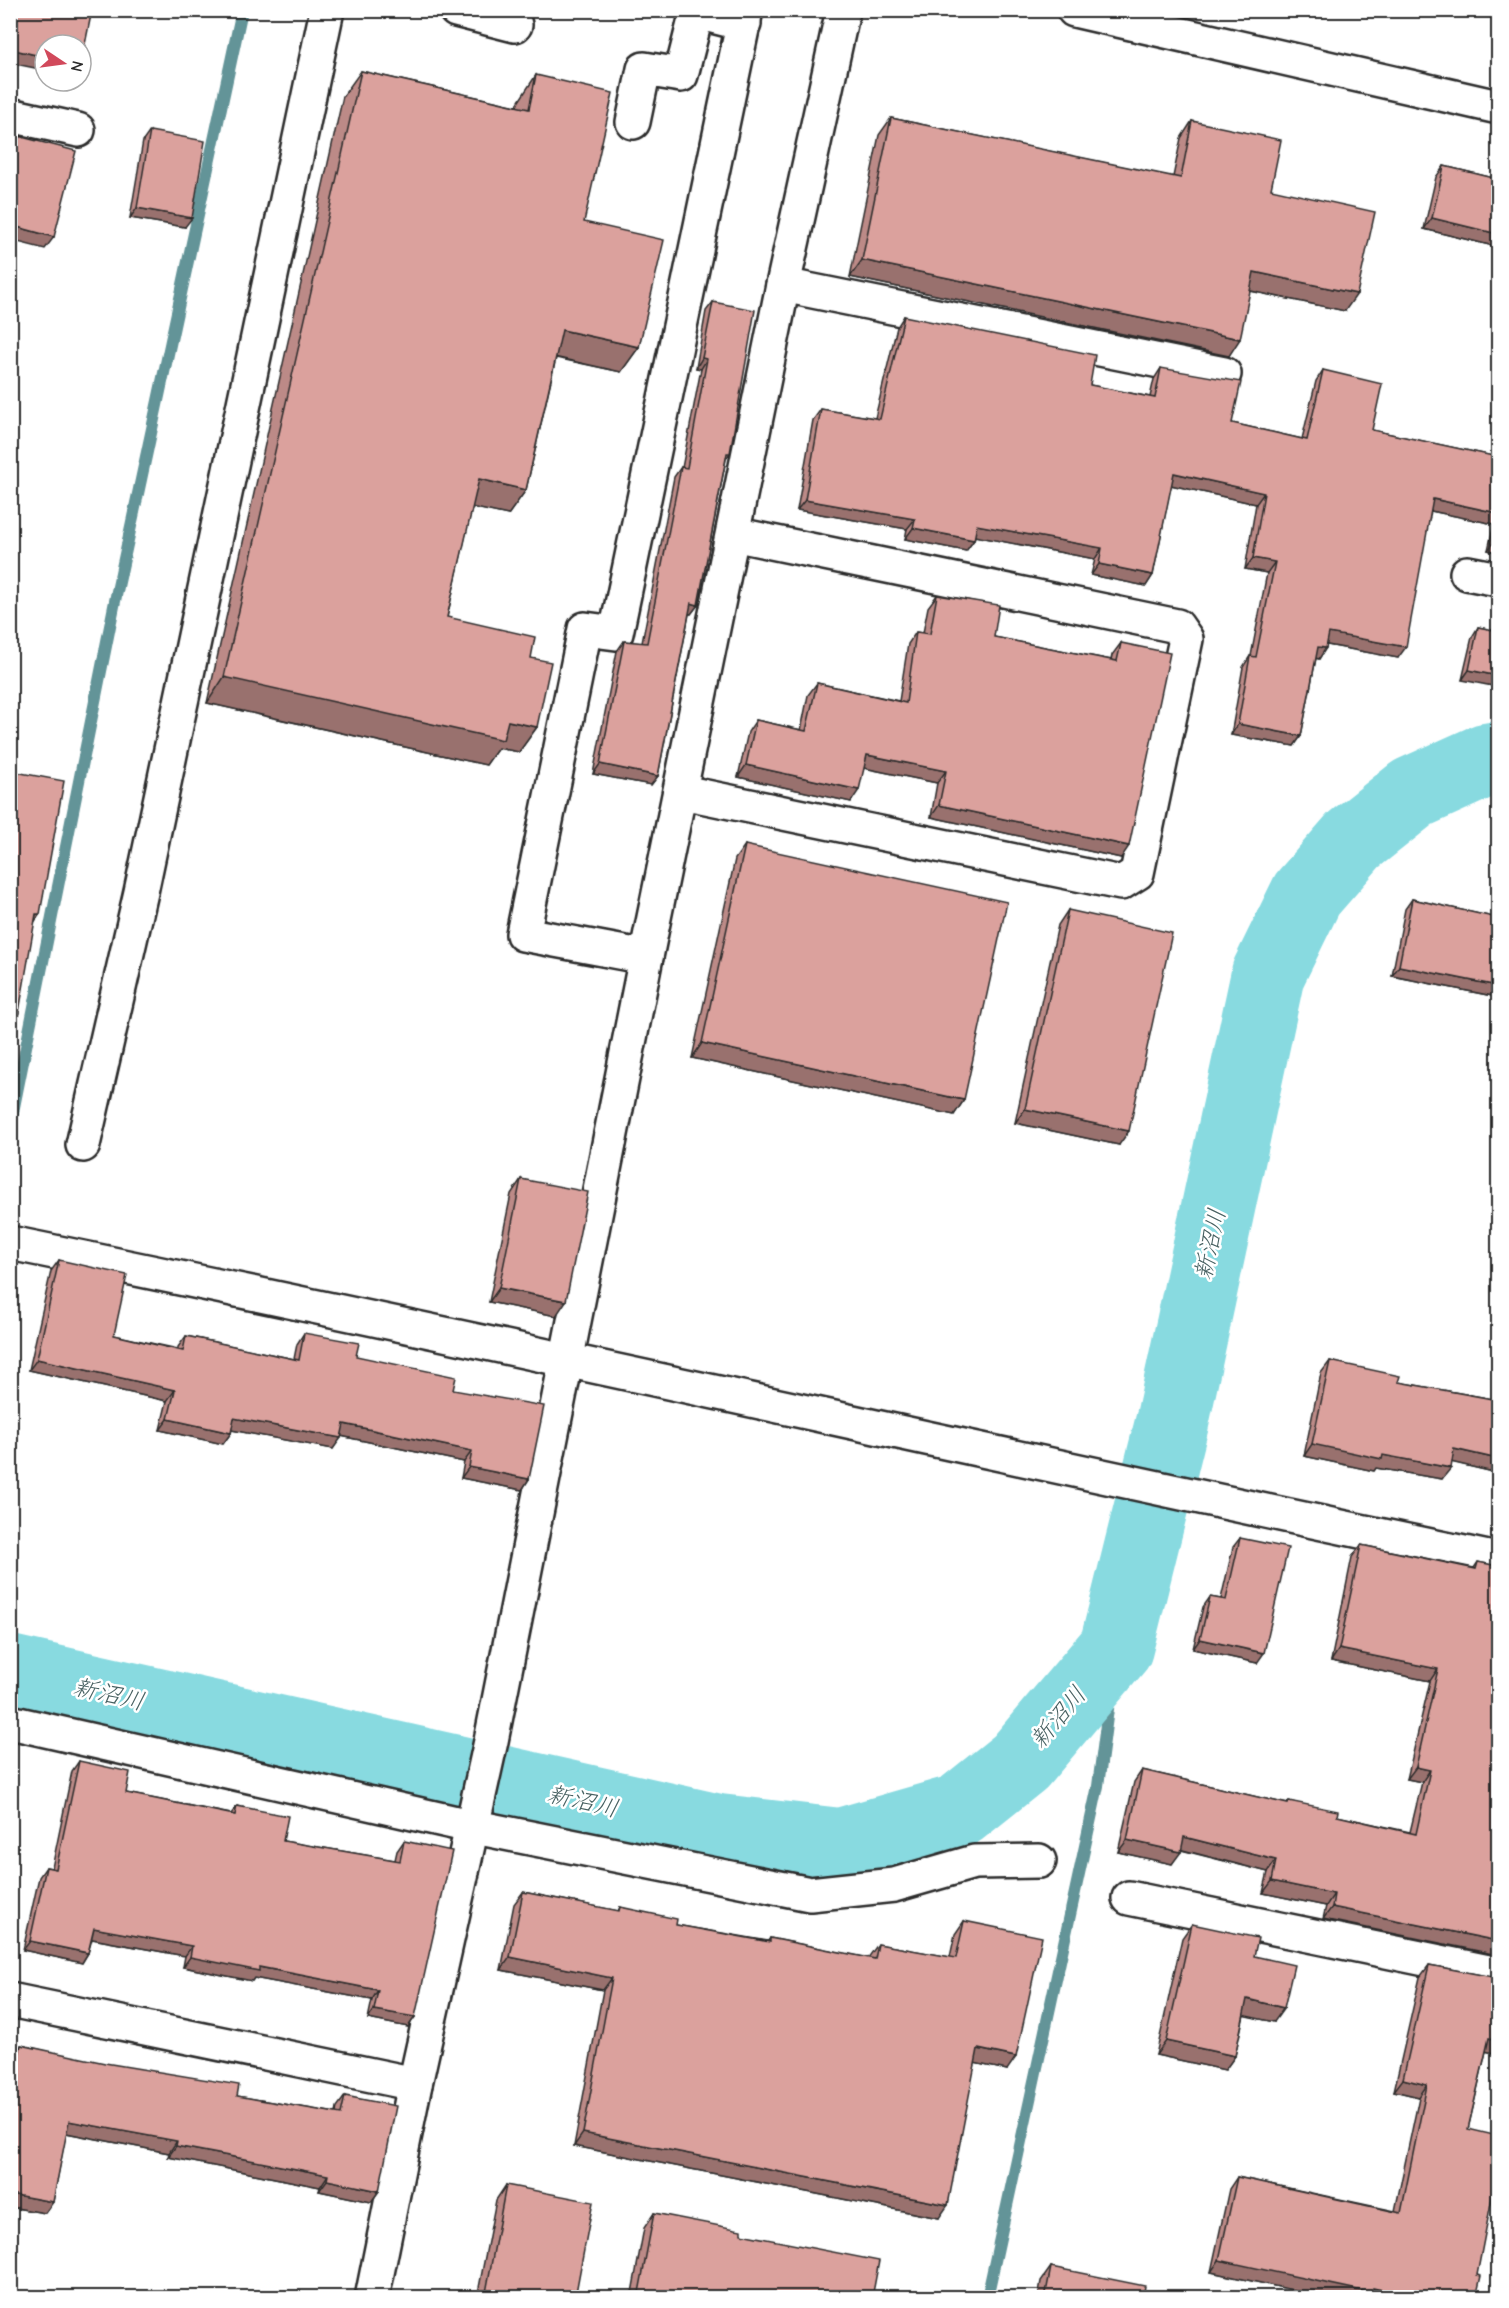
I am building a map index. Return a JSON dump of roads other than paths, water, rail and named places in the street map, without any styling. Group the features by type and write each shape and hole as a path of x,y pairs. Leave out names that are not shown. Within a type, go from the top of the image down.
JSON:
{"street":[{"path":"83,1145 143,880 327,10"},
{"path":"456,10 515,25"},
{"path":"372,2298 470,1826 491,1741 646,957 682,792 783,285 843,10"},
{"path":"1074,10 1498,107"},
{"path":"633,122 644,69 681,75 697,12 745,17 616,633 585,628 523,934 646,957"},
{"path":"10,115 78,129"},
{"path":"783,285 1224,374"},
{"path":"682,792 1121,884 1137,873 1186,639 1177,626 734,534"},
{"path":"1467,573 1498,579"},
{"path":"19,1245 567,1358 1199,1498 1498,1560"},
{"path":"12,1727 470,1826 810,1894 894,1885 974,1862 1039,1862"},
{"path":"1129,1898 1498,1974"},
{"path":"10,2000 415,2084"}],"waterway":[{"path":"10,1127 116,596 242,10"},
{"name":"新沼川","path":"10,1672 719,1831 840,1845 959,1811 1020,1762 1116,1648 1172,1423 1268,974 1307,894 1354,840 1413,793 1486,760 1498,758"},
{"path":"987,2298 1098,1786 1116,1648"}]}
